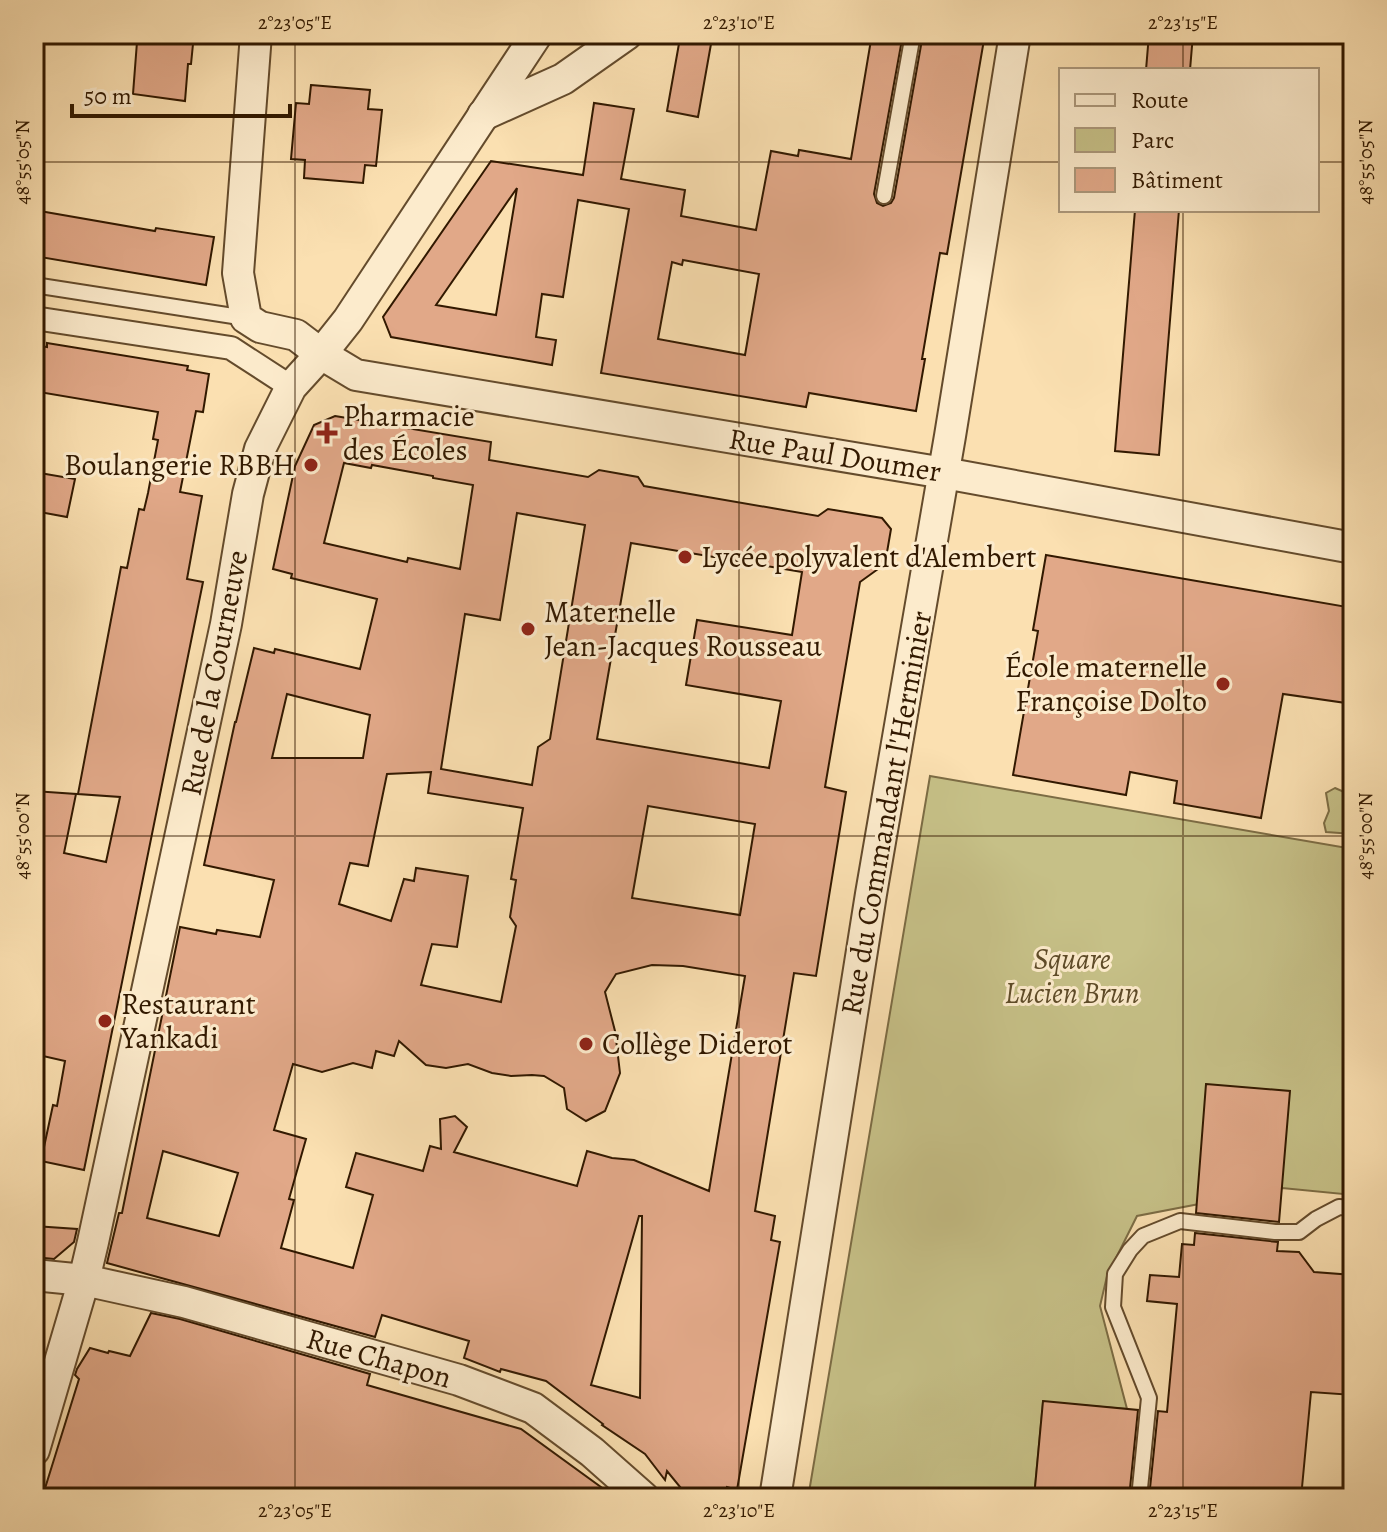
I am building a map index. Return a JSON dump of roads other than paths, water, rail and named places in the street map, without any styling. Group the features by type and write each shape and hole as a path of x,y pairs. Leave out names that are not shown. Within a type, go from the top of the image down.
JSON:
{"street":[{"path":"256,34 238,273 246,318 260,327 296,335"},
{"name":"Rue de la Courneuve","path":"34,1450 84,1280 220,653 248,494 260,449 291,387 348,320 537,34"},
{"path":"483,115 563,79 627,34"},
{"name":"Rue du Commandant l'Herminier","path":"775,1498 871,894 944,473 1015,34"},
{"path":"34,318 231,348 296,335"},
{"name":"Rue Paul Doumer","path":"296,335 356,375 944,473 1353,548"},
{"path":"231,348 291,387"},
{"name":"Rue Chapon","path":"34,1275 84,1280 184,1302 459,1380 533,1408 592,1452 644,1498"}],"lane":[{"path":"884,196 913,34"},
{"path":"34,285 246,318"},
{"path":"1139,1498 1149,1398 1113,1307 1115,1274 1130,1250 1143,1236 1180,1221 1299,1232 1339,1207 1353,1208"}],"place":[{"name":"Pharmacie des Écoles","path":"327,433"},
{"name":"Boulangerie RBBH","path":"311,465"},
{"name":"Lycée polyvalent d'Alembert","path":"685,557"},
{"name":"Maternelle Jean-Jacques Rousseau","path":"528,629"},
{"name":"École maternelle Françoise Dolto","path":"1223,684"},
{"name":"Restaurant Yankadi","path":"105,1021"},
{"name":"Collège Diderot","path":"586,1044"}],"park label":[{"name":"Square Lucien Brun","path":"1072,976"}]}
